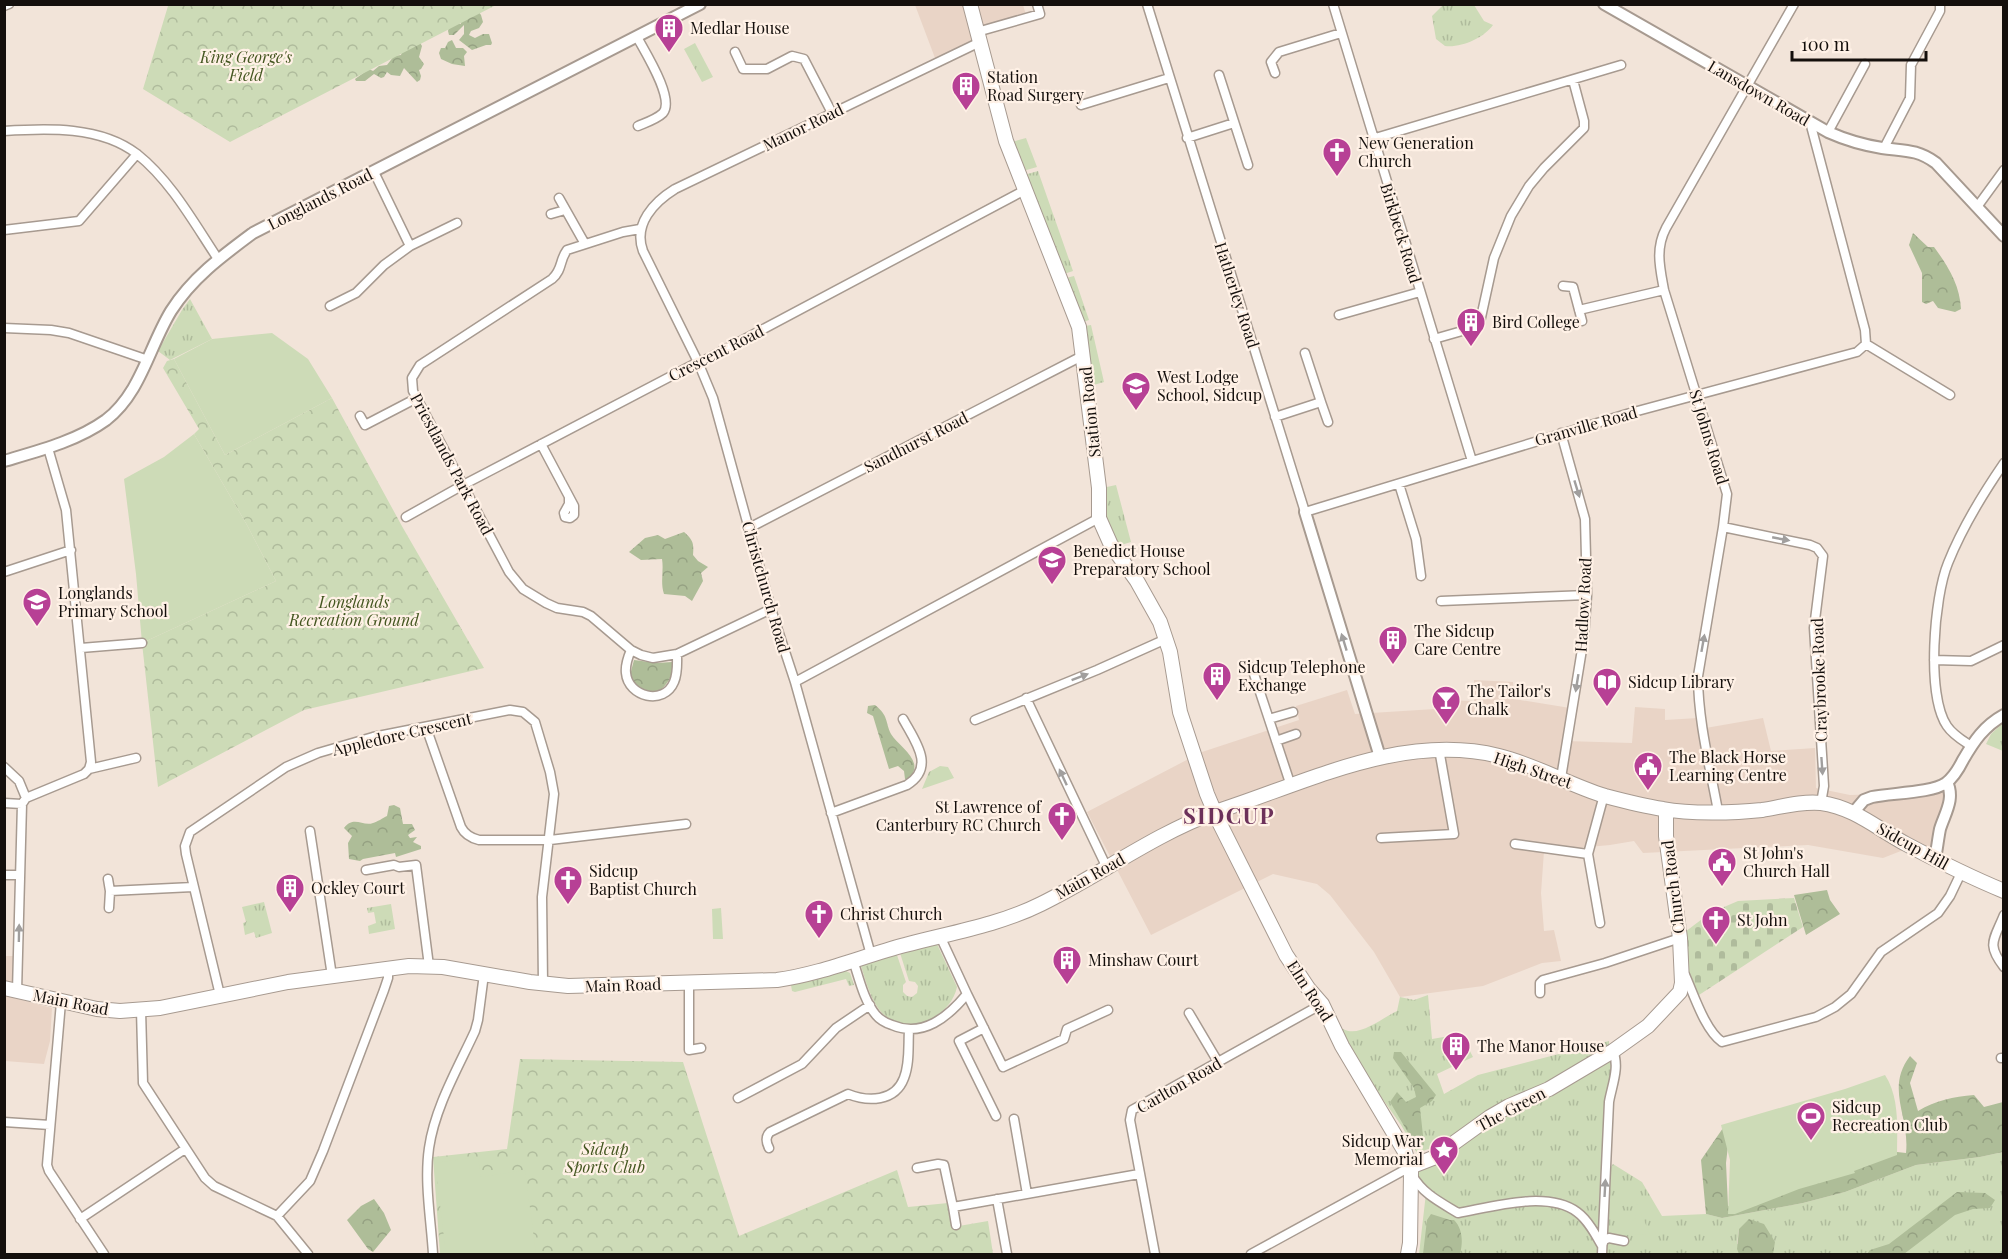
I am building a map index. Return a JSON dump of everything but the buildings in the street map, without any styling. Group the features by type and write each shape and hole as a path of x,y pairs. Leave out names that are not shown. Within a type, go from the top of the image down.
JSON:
{"main road":[{"name":"Station Road","path":"970,4 1004,135 1079,327 1099,488 1099,518 1111,545 1151,604 1166,639 1180,712 1203,784 1215,812"},
{"name":"High Street","path":"1215,812 1380,757 1439,748 1497,755 1604,795 1666,810 1718,812 1821,803"},
{"name":"Sidcup Hill","path":"1821,803 1853,813 1961,873 2004,891"},
{"name":"Church Road","path":"1666,810 1668,850 1680,938 1680,964"},
{"name":"Main Road","path":"11,990 97,1009 141,1010 388,968 429,966 543,984 583,986 777,980 798,977 1007,918 1032,908 1148,843 1215,812"},
{"name":"Elm Road","path":"1215,812 1279,942 1308,988 1322,1004 1342,1046 1405,1152 1411,1169"},
{"name":"The Green","path":"1411,1169 1433,1158 1490,1117 1548,1089 1613,1051 1648,1026 1665,1006 1680,964"},
{"path":"1408,1254 1411,1169"}],"street":[{"path":"4,6 9,4"},
{"name":"Longlands Road","path":"4,461 48,448 105,420 134,389 171,312 193,282 218,259 253,233 700,4"},
{"name":"Manor Road","path":"640,229 654,206 669,193 832,113 978,37 1040,14 1037,4"},
{"name":"Hatherley Road","path":"1147,4 1380,757"},
{"name":"Birkbeck Road","path":"1333,4 1372,139 1472,461"},
{"name":"Lansdown Road","path":"1604,4 1620,8 1747,87 1828,132 1848,141 1924,154 1936,163 1977,207"},
{"name":"St Johns Road","path":"1718,812 1698,695 1698,676 1727,494 1664,290 1659,258 1661,238 1794,4"},
{"path":"1884,148 1910,98 1911,65 1940,11 1940,4"},
{"path":"1275,73 1271,62 1279,52 1341,33"},
{"path":"637,37 666,95 667,106 662,115 638,126"},
{"path":"735,52 743,69 767,69 792,56 804,59 832,113"},
{"path":"1828,132 1865,64"},
{"path":"1372,139 1621,65"},
{"path":"1219,75 1248,165"},
{"path":"1081,105 1169,78"},
{"path":"1434,339 1476,327 1480,322 1494,258 1511,216 1529,186 1584,128 1574,80"},
{"path":"1810,122 1865,330 1866,344 1950,395"},
{"path":"1187,138 1234,123"},
{"path":"4,131 46,129 99,136 121,144 160,176 218,259"},
{"path":"4,230 79,221 136,154"},
{"path":"2004,170 1977,207 2004,236"},
{"path":"374,172 410,246"},
{"name":"Crescent Road","path":"406,517 1025,190"},
{"path":"559,198 585,243"},
{"path":"551,214 565,210"},
{"path":"330,306 356,293 384,266 410,246 457,223"},
{"name":"Priestlands Park Road","path":"640,229 567,250 563,256 561,268 552,279 420,365 412,378 415,399 503,561 523,589 557,608 583,612 591,616 631,650 653,658 676,654 771,609"},
{"name":"Christchurch Road","path":"640,229 639,237 643,251 698,362 713,398 871,955"},
{"path":"1563,286 1573,287 1582,321"},
{"path":"1579,310 1664,290"},
{"path":"1339,315 1419,292"},
{"path":"4,328 69,333 148,360"},
{"name":"Granville Road","path":"1305,512 1561,433 1696,394 1857,352 1866,344"},
{"path":"1305,353 1328,422"},
{"name":"Sandhurst Road","path":"749,528 1084,355"},
{"path":"360,416 365,425 415,399"},
{"path":"1275,417 1322,402"},
{"name":"Hadlow Road","path":"1561,433 1585,519 1587,595 1582,645 1561,778"},
{"path":"541,444 569,498"},
{"path":"4,804 24,801 84,774 91,762 66,510 48,448"},
{"path":"1971,746 1956,736 1946,725 1938,706 1934,660 1941,591 1947,566 1964,527 2004,463"},
{"path":"1399,484 1416,538 1421,576"},
{"path":"795,682 1099,518"},
{"name":"Craybrooke Road","path":"1723,527 1810,545 1817,548 1823,556 1814,628 1824,786 1821,803"},
{"path":"4,572 70,550"},
{"path":"1441,601 1587,595"},
{"path":"975,720 1166,639"},
{"path":"81,648 142,643"},
{"path":"1934,660 1971,661 2004,645"},
{"path":"631,650 626,662 626,674 634,689 644,696 654,696 670,688 677,669 676,654"},
{"path":"1252,668 1291,786"},
{"path":"1026,698 1107,868"},
{"name":"Appledore Crescent","path":"220,995 186,854 187,839 194,828 298,761 371,738 517,710 529,716 538,729 552,784 554,806 550,840"},
{"path":"1269,719 1293,712"},
{"path":"1853,813 1864,801 1872,797 1934,788 1947,782 1958,770 1971,746 1986,727 2004,715"},
{"path":"831,813 915,780 921,772 921,753 903,719"},
{"path":"426,727 458,821 467,835 479,840 550,840 686,824"},
{"path":"1276,741 1296,734"},
{"path":"1381,838 1454,834 1439,748"},
{"path":"89,769 135,758"},
{"path":"4,766 19,781 24,801 11,990"},
{"path":"1935,859 1940,829 1950,799 1950,788 1947,782"},
{"path":"1600,923 1588,854 1604,795"},
{"path":"310,831 332,976"},
{"path":"543,984 542,897 550,840"},
{"path":"1515,844 1588,854"},
{"path":"366,870 394,865 399,867 416,865 429,966"},
{"path":"1680,964 1707,1023 1715,1037 1722,1042 1816,1017 1835,1007 1851,994 1881,952 1938,913 1950,896 1961,873"},
{"path":"4,875 19,876"},
{"path":"108,879 109,908"},
{"path":"110,891 193,887"},
{"path":"2004,915 1992,944 1994,955 2004,967"},
{"path":"940,936 1003,1067 1064,1039 1067,1029 1108,1010"},
{"path":"1540,993 1541,981 1680,938"},
{"path":"853,960 877,1017 909,1030 923,1028 938,1020 954,1010 967,994"},
{"path":"1558,966 1560,976"},
{"path":"277,1216 310,1181 319,1161 384,990 388,968"},
{"path":"433,1254 428,1174 432,1135 436,1119 475,1031 484,974"},
{"path":"689,982 689,1050 701,1048"},
{"path":"61,1002 47,1165 104,1254"},
{"name":"Carlton Road","path":"1155,1254 1130,1120 1132,1110 1322,1004"},
{"path":"738,1098 802,1064 836,1028 870,1005"},
{"path":"141,1010 143,1083 185,1149 209,1183 277,1216 308,1254"},
{"path":"1189,1013 1218,1062"},
{"path":"984,1028 959,1041 996,1116"},
{"path":"769,1148 766,1142 770,1132 848,1094 861,1100 874,1100 890,1095 904,1078 909,1030"},
{"path":"1602,1250 1609,1102 1612,1080 1617,1069 1613,1051"},
{"path":"1014,1119 1027,1194"},
{"path":"4,1122 50,1125"},
{"path":"80,1219 185,1149"},
{"path":"917,1168 938,1164 944,1166 956,1225"},
{"path":"1251,1254 1411,1169 1418,1185 1428,1195 1458,1213 1540,1200 1566,1205 1579,1213 1595,1233 1602,1250"},
{"path":"953,1208 1139,1174"},
{"path":"997,1199 1007,1254"},
{"path":"1602,1250 1604,1240 1609,1238 1624,1241"}],"shaded area":[{"path":"915,5 1023,5 1027,18 985,30 983,35 935,58"},
{"path":"1474,680 1513,682 1514,699 1570,708 1565,741 1632,743 1635,707 1665,709 1665,720 1698,718 1700,729 1763,718 1771,751 1815,748 1816,788 1850,795 1941,792 1945,794 1947,803 1931,852 1906,849 1883,858 1808,845 1643,853 1634,841 1544,851 1541,893 1544,931 1554,930 1561,961 1542,963 1483,986 1400,997 1374,952 1330,895 1317,884 1273,874 1151,935 1087,812 1202,752 1299,720 1296,706 1347,690 1355,714 1435,709 1442,700 1474,701"},
{"path":"5,956 17,956 14,998 52,1008 50,1041 44,1064 5,1061"}],"green space":[{"name":"King George's Field","path":"164,5 496,5 230,142 143,89 168,6"},
{"path":"1443,5 1474,5 1484,21 1493,25 1472,41 1445,46 1436,39 1432,16"},
{"path":"478,11 483,22 469,35 475,38 489,34 492,43 472,50 459,40 464,34 464,25 454,35 449,35 448,31 449,27 457,23 461,24 461,19"},
{"path":"452,40 456,48 463,48 467,52 464,56 465,66 441,59 439,53 441,48 445,48"},
{"path":"419,41 422,46 419,57 424,64 419,70 421,76 417,82 404,68 400,76 387,72 381,78 374,74 365,81 356,81 355,79 369,69 373,71 379,66 387,65 394,56 401,55"},
{"path":"695,43 713,77 702,82 684,49"},
{"path":"1026,138 1037,167 1023,171 1012,142"},
{"path":"1038,171 1073,271 1064,274 1024,175"},
{"path":"1913,233 1928,247 1934,247 1944,261 1956,284 1961,309 1955,312 1938,308 1933,301 1926,304 1922,302 1922,273 1909,245"},
{"path":"1074,276 1089,320 1083,322 1066,278"},
{"path":"190,299 212,339 170,360 158,351"},
{"path":"1091,325 1104,382 1090,386 1085,326"},
{"path":"272,333 308,359 332,398 225,455 174,359 212,339"},
{"name":"Longlands Recreation Ground","path":"174,359 225,455 332,398 403,528 484,668 304,710 158,787 142,643 276,581 247,525 194,434 199,429 163,368 167,361"},
{"path":"194,434 247,525 276,581 142,643 124,479 164,457"},
{"path":"1116,485 1131,542 1118,546 1104,511 1102,488"},
{"path":"684,532 692,542 693,555 708,567 701,573 703,581 692,601 685,596 664,594 662,559 641,560 629,552 645,538 658,535 665,539"},
{"path":"634,660 672,662 673,670 666,685 660,691 642,690 630,675"},
{"path":"875,705 885,716 891,734 913,761 913,773 908,779 905,779 904,771 898,766 889,769 873,716 867,713 868,706"},
{"path":"2003,723 2003,751 1986,744 1991,734"},
{"path":"940,766 948,767 954,778 922,789 929,772"},
{"path":"394,805 400,808 403,824 412,824 415,830 408,835 410,838 417,837 413,842 421,846 421,849 396,857 395,853 360,861 349,859 348,843 352,836 344,828 351,822 369,824 376,822 387,816 389,806"},
{"path":"1827,890 1830,900 1840,914 1806,935 1794,895"},
{"path":"1794,898 1803,927 1699,995 1688,976 1685,932 1710,913 1738,901"},
{"path":"264,902 272,933 256,938 254,932 245,935 243,923 246,922 242,907"},
{"path":"391,904 395,929 369,934 368,926 376,923 374,912 368,913 367,908"},
{"path":"721,908 723,939 713,939 712,909"},
{"path":"937,944 957,987 953,998 937,1015 927,1021 903,1024 892,1021 875,1003 869,991 862,964 897,955 906,982 903,985 903,992 912,997 917,993 918,986 915,982 909,981 900,953"},
{"path":"846,971 850,973 854,985 849,986 846,979 792,991 791,985"},
{"path":"1428,995 1432,1039 1461,1034 1473,1057 1437,1074 1444,1094 1478,1075 1609,1041 1609,1053 1613,1051 1608,1108 1607,1172 1613,1164 1642,1182 1662,1216 1706,1214 1722,1218 1803,1203 1845,1192 1916,1165 2003,1152 2003,1254 1419,1254 1426,1193 1410,1167 1440,1145 1417,1153 1401,1125 1335,1032 1343,1029 1356,1031 1378,1022 1397,1011 1400,997 1414,1000","holes":["1739,1229 1774,1249 1737,1244"]},
{"path":"1394,1052 1401,1052 1436,1095 1432,1101 1420,1108 1424,1145 1417,1148 1390,1102 1397,1092 1406,1102 1416,1097 1414,1088 1393,1058"},
{"path":"1910,1056 1917,1063 1910,1083 1918,1111 1952,1098 1974,1095 1984,1107 2003,1102 2003,1152 1916,1165 1845,1192 1803,1203 1722,1218 1706,1214 1701,1160 1723,1128 1730,1128 1726,1163 1728,1206 1755,1206 1796,1179 1897,1152 1906,1153 1899,1080"},
{"name":"Sidcup Sports Club","path":"520,1059 683,1062 739,1236 897,1170 908,1207 948,1203 953,1227 988,1221 993,1254 440,1254 433,1157 507,1149"},
{"name":"Sidcup Recreation Club","path":"1885,1075 1895,1104 1897,1155 1854,1171 1855,1173 1799,1189 1735,1214 1728,1214 1730,1160 1721,1125"},
{"path":"478,1157 481,1177 525,1170 536,1254 446,1254 435,1163"},
{"path":"1957,1192 1985,1193 1995,1200 1990,1208 1973,1209 1955,1215 1904,1254 1867,1254 1870,1250 1889,1244"},
{"path":"374,1199 384,1213 391,1230 373,1252 368,1249 347,1220 361,1206"},
{"path":"1626,1200 1635,1200 1650,1234 1626,1235 1626,1229 1632,1229 1632,1222 1636,1217 1635,1206 1625,1207"},
{"path":"1431,1214 1454,1220 1457,1224 1462,1236 1460,1254 1423,1254 1427,1220"},
{"path":"1749,1219 1764,1224 1775,1242 1773,1254 1739,1254 1737,1249 1739,1229"}],"place":[{"name":"Medlar House","path":"669,54"},
{"name":"Station Road Surgery","path":"966,112"},
{"name":"New Generation Church","path":"1337,178"},
{"name":"Bird College","path":"1471,348"},
{"name":"West Lodge School, Sidcup","path":"1136,412"},
{"name":"Benedict House Preparatory School","path":"1052,586"},
{"name":"Longlands Primary School","path":"37,628"},
{"name":"The Sidcup Care Centre","path":"1393,666"},
{"name":"Sidcup Telephone Exchange","path":"1217,702"},
{"name":"Sidcup Library","path":"1607,708"},
{"name":"The Tailor's Chalk","path":"1446,726"},
{"name":"The Black Horse Learning Centre","path":"1648,792"},
{"name":"St Lawrence of Canterbury RC Church","path":"1062,842"},
{"name":"St John's Church Hall","path":"1722,888"},
{"name":"Sidcup Baptist Church","path":"568,906"},
{"name":"Ockley Court","path":"290,914"},
{"name":"Christ Church","path":"819,940"},
{"name":"St John","path":"1716,946"},
{"name":"Minshaw Court","path":"1067,986"},
{"name":"The Manor House","path":"1456,1072"},
{"name":"Sidcup Recreation Club","path":"1811,1142"},
{"name":"Sidcup War Memorial","path":"1444,1176"}],"district":[{"name":"SIDCUP","path":"1229,816"}]}
